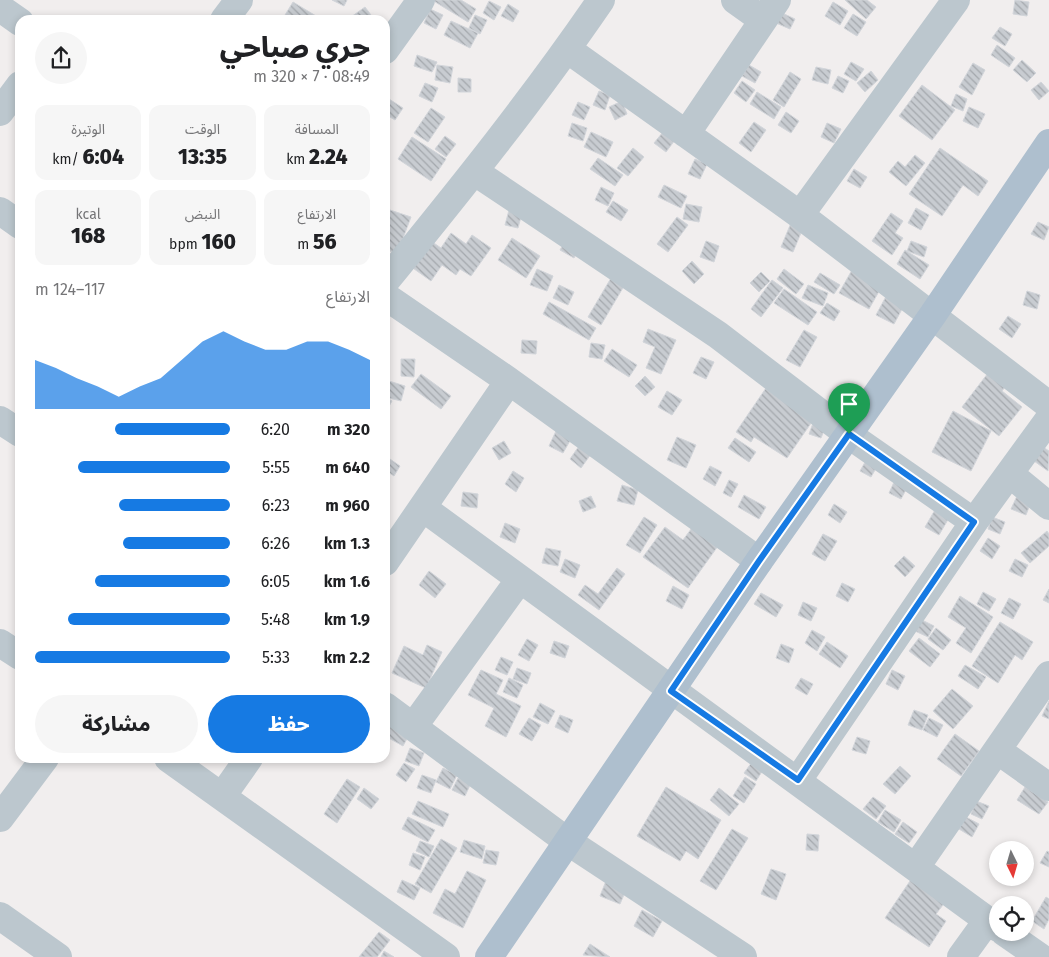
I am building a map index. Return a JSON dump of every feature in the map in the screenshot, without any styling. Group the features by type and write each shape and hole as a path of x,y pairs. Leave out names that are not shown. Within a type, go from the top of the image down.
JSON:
{"main road":[{"path":"489,957 759,561 932,316 1049,143"}],"street":[{"path":"228,15 239,0"},
{"path":"390,43 421,0"},
{"path":"390,276 475,172 567,50 600,0"},
{"path":"686,134 770,10 735,0"},
{"path":"800,215 956,0"},
{"path":"0,8 15,18"},
{"path":"567,50 800,215 1049,406"},
{"path":"0,112 15,91"},
{"path":"475,172 718,335 849,434 974,522"},
{"path":"0,211 15,222"},
{"path":"390,299 509,381 759,561"},
{"path":"390,555 424,508 509,381"},
{"path":"798,780 974,522 1049,419"},
{"path":"0,420 15,430"},
{"path":"1010,474 1049,506"},
{"path":"424,508 671,691 798,780 989,922"},
{"path":"413,727 520,579"},
{"path":"0,643 15,653"},
{"path":"916,867 1049,675"},
{"path":"390,710 567,841 743,957"},
{"path":"997,750 1049,787"},
{"path":"0,818 41,763"},
{"path":"175,763 223,795 446,957"},
{"path":"223,795 245,763"},
{"path":"0,916 58,957"},
{"path":"961,957 989,933"},
{"path":"1017,941 1040,957"}],"building":[{"path":"332,0 347,0 344,6"},
{"path":"432,0 461,0 476,9 468,22"},
{"path":"845,0 867,0 876,7 866,19"},
{"path":"1015,0 1029,2 1027,16 1013,14"},
{"path":"489,1 501,7 494,20 483,13"},
{"path":"293,2 314,15 285,15"},
{"path":"833,2 848,11 840,25 825,16"},
{"path":"508,4 519,11 513,22 501,16"},
{"path":"365,7 371,15 354,15"},
{"path":"430,9 443,15 436,29 424,23"},
{"path":"780,12 795,19 790,29 776,23"},
{"path":"853,14 866,22 857,36 844,28"},
{"path":"475,15 487,20 480,34 469,28"},
{"path":"451,21 478,33 470,48 444,35"},
{"path":"1000,27 1012,34 1005,46 992,38"},
{"path":"997,45 1015,58 1009,67 991,55"},
{"path":"417,55 437,62 432,72 414,66"},
{"path":"1022,60 1036,73 1027,82 1013,70"},
{"path":"851,62 864,69 856,81 844,74"},
{"path":"973,63 985,70 972,95 959,87"},
{"path":"437,65 453,67 450,83 435,80"},
{"path":"749,65 761,72 755,83 742,76"},
{"path":"816,67 831,70 828,84 812,80"},
{"path":"871,71 878,80 865,92 857,83"},
{"path":"790,72 801,79 784,107 773,100"},
{"path":"838,76 849,81 843,93 832,88"},
{"path":"458,78 471,79 471,92 458,92"},
{"path":"742,81 755,90 746,102 734,93"},
{"path":"1041,82 1049,91 1039,100 1031,90"},
{"path":"425,83 438,88 432,102 419,96"},
{"path":"922,85 955,110 932,140 899,116"},
{"path":"599,91 610,95 605,110 593,105"},
{"path":"757,92 781,107 774,119 750,104"},
{"path":"956,94 967,99 963,111 951,106"},
{"path":"390,100 403,108 395,120 390,117"},
{"path":"622,101 627,114 615,120 609,107"},
{"path":"578,102 590,107 584,120 572,115"},
{"path":"969,107 985,114 978,128 963,121"},
{"path":"431,108 445,117 428,142 414,133"},
{"path":"786,112 799,121 791,133 778,125"},
{"path":"754,122 766,130 751,152 739,143"},
{"path":"572,123 587,128 583,141 568,136"},
{"path":"827,123 841,129 834,143 821,137"},
{"path":"591,132 613,142 606,157 584,147"},
{"path":"663,132 675,140 666,152 654,143"},
{"path":"445,136 456,144 446,157 435,149"},
{"path":"412,137 446,159 431,181 398,159"},
{"path":"633,148 644,157 628,176 617,168"},
{"path":"940,148 988,181 978,196 963,185 942,216 909,194"},
{"path":"915,155 925,163 906,186 889,172 898,161 905,167"},
{"path":"598,158 623,175 615,186 590,169"},
{"path":"695,159 707,164 700,179 688,174"},
{"path":"854,169 867,177 860,188 847,181"},
{"path":"664,185 687,196 681,208 658,197"},
{"path":"601,187 614,193 608,206 595,200"},
{"path":"613,201 628,210 621,221 606,212"},
{"path":"686,204 702,207 699,222 683,219"},
{"path":"916,208 929,215 921,230 908,223"},
{"path":"390,210 411,217 397,254 390,251"},
{"path":"509,210 522,213 518,228 505,225"},
{"path":"891,213 903,221 895,233 903,238 892,255 872,241"},
{"path":"677,217 688,225 668,252 657,244"},
{"path":"1038,222 1049,227 1044,240 1031,234"},
{"path":"791,223 803,228 793,252 781,247"},
{"path":"451,233 466,244 472,235 491,248 471,276 460,269 456,275 442,265 431,281 410,266 428,239 441,248"},
{"path":"512,238 540,256 526,278 498,260"},
{"path":"567,238 581,246 574,258 560,250"},
{"path":"706,241 719,246 714,262 700,257"},
{"path":"911,241 927,247 924,257 907,251"},
{"path":"905,250 929,265 920,279 897,264"},
{"path":"692,261 704,274 694,284 682,271"},
{"path":"537,269 553,276 547,291 530,285"},
{"path":"784,269 804,284 796,294 777,279"},
{"path":"852,270 882,286 869,309 839,293"},
{"path":"761,272 770,281 759,292 750,283"},
{"path":"820,273 840,285 834,294 814,282"},
{"path":"611,278 624,286 601,325 588,317"},
{"path":"772,280 783,288 761,317 751,309"},
{"path":"559,285 574,292 568,305 553,298"},
{"path":"808,285 828,293 823,306 802,298"},
{"path":"784,289 817,312 808,325 774,303"},
{"path":"890,289 908,298 894,324 876,315"},
{"path":"1027,291 1040,295 1037,309 1023,305"},
{"path":"549,302 596,328 589,340 543,314"},
{"path":"827,303 840,311 834,321 820,313"},
{"path":"1008,316 1021,324 1012,338 999,329"},
{"path":"648,329 676,340 661,374 646,368 655,347 643,342"},
{"path":"804,330 817,337 800,367 786,360"},
{"path":"522,340 537,341 536,354 521,353"},
{"path":"591,343 605,345 602,359 589,357"},
{"path":"612,349 637,365 629,377 604,361"},
{"path":"701,357 714,362 706,379 693,373"},
{"path":"401,359 415,359 414,377 401,376"},
{"path":"995,364 1012,377 1002,391 1022,407 999,436 962,407"},
{"path":"421,374 451,396 441,409 411,387"},
{"path":"645,376 655,387 645,396 635,386"},
{"path":"390,381 405,386 401,401 390,398"},
{"path":"766,388 820,410 787,458 754,437 751,442 736,432"},
{"path":"667,391 682,400 672,415 658,407"},
{"path":"953,411 991,431 971,471 932,452"},
{"path":"815,418 827,423 821,438 809,434"},
{"path":"556,431 571,439 563,453 549,446"},
{"path":"677,437 696,445 686,468 667,460"},
{"path":"735,438 756,452 749,462 728,448"},
{"path":"504,441 511,453 499,460 492,448"},
{"path":"579,446 591,454 581,468 570,459"},
{"path":"1043,447 1049,451 1048,471 1034,461"},
{"path":"868,457 879,463 871,477 860,471"},
{"path":"390,459 400,466 394,476 390,473"},
{"path":"710,466 722,472 715,486 703,479"},
{"path":"513,471 524,478 516,492 505,484"},
{"path":"729,480 738,484 731,497 723,493"},
{"path":"895,480 908,486 901,499 889,493"},
{"path":"622,485 638,490 634,505 617,501"},
{"path":"463,492 478,494 477,508 461,506"},
{"path":"744,495 766,507 759,519 738,507"},
{"path":"591,496 596,507 583,512 579,501"},
{"path":"1017,496 1031,502 1026,515 1011,509"},
{"path":"939,503 953,511 939,535 925,527"},
{"path":"834,504 847,512 840,523 828,515"},
{"path":"644,517 657,525 640,553 626,545"},
{"path":"992,517 1005,522 1000,534 988,529"},
{"path":"697,521 723,539 688,588 643,557 665,527 683,540"},
{"path":"505,523 520,529 515,543 500,537"},
{"path":"1047,531 1049,534 1049,546 1030,563 1021,553"},
{"path":"823,534 837,541 825,561 812,554"},
{"path":"988,538 1000,546 992,559 980,551"},
{"path":"546,548 561,551 558,566 542,563"},
{"path":"904,556 915,566 905,577 894,566"},
{"path":"565,559 580,565 575,578 560,572"},
{"path":"1015,559 1028,565 1022,577 1009,571"},
{"path":"617,568 625,574 599,610 578,595 585,585 598,594"},
{"path":"429,571 446,584 435,598 419,585"},
{"path":"842,583 855,589 848,602 836,596"},
{"path":"673,586 689,595 682,609 666,601"},
{"path":"1049,589 1049,603 1043,600"},
{"path":"983,592 996,599 989,611 977,604"},
{"path":"761,593 783,605 776,617 754,604"},
{"path":"960,596 993,617 971,653 956,643 966,628 948,617"},
{"path":"1009,598 1021,604 1013,619 1001,613"},
{"path":"803,602 817,608 811,621 798,615"},
{"path":"922,620 934,626 928,637 915,631"},
{"path":"1000,622 1033,642 1022,660 1015,655 998,683 972,666"},
{"path":"936,628 951,640 943,650 928,639"},
{"path":"812,630 825,637 817,651 805,643"},
{"path":"919,638 940,654 930,667 909,651"},
{"path":"527,639 538,645 529,661 518,655"},
{"path":"554,641 569,646 565,658 550,653"},
{"path":"827,642 848,656 840,668 819,654"},
{"path":"781,644 794,649 789,663 776,658"},
{"path":"427,645 442,652 426,688 392,673 404,646 423,655"},
{"path":"501,657 513,662 507,675 495,670"},
{"path":"965,665 986,677 978,689 958,676"},
{"path":"517,668 531,673 527,684 513,679"},
{"path":"481,670 503,680 496,694 521,706 506,737 485,726 494,708 468,695"},
{"path":"892,670 905,676 898,690 886,684"},
{"path":"509,678 523,685 517,698 503,692"},
{"path":"801,678 813,684 807,695 795,688"},
{"path":"952,689 973,706 953,729 933,711"},
{"path":"1049,701 1049,719 1042,716"},
{"path":"540,703 555,711 548,724 533,717"},
{"path":"914,710 928,715 922,730 908,725"},
{"path":"560,715 573,720 568,733 555,727"},
{"path":"529,718 541,725 532,741 519,734"},
{"path":"929,718 943,725 937,737 923,730"},
{"path":"390,725 409,735 403,746 390,739"},
{"path":"955,734 979,751 961,776 937,759"},
{"path":"857,737 870,741 866,754 852,750"},
{"path":"410,748 424,753 419,766 405,761"},
{"path":"752,762 763,770 756,781 744,773"},
{"path":"404,763 415,769 406,782 396,775"},
{"path":"900,766 911,776 895,794 883,784"},
{"path":"443,768 457,775 450,789 436,782"},
{"path":"422,775 436,780 431,793 417,788"},
{"path":"745,777 756,784 744,803 733,796"},
{"path":"458,778 471,783 465,796 452,790"},
{"path":"347,779 360,787 337,823 324,814"},
{"path":"666,787 721,820 698,859 686,851 680,861 637,836"},
{"path":"1025,787 1048,802 1039,814 1017,800"},
{"path":"364,788 379,799 371,809 357,799"},
{"path":"719,788 739,804 729,816 710,800"},
{"path":"873,797 886,806 876,819 863,809"},
{"path":"418,801 449,814 443,827 412,814"},
{"path":"976,801 989,806 982,819 971,814"},
{"path":"885,810 901,820 894,832 878,822"},
{"path":"408,817 435,830 428,842 402,829"},
{"path":"966,817 979,824 972,837 959,829"},
{"path":"903,822 917,832 909,843 895,834"},
{"path":"732,829 748,838 716,890 700,881"},
{"path":"807,834 819,835 818,851 806,850"},
{"path":"441,839 457,848 431,893 415,884"},
{"path":"464,840 485,846 482,859 460,852"},
{"path":"420,841 434,846 429,857 416,851"},
{"path":"486,850 499,852 496,865 483,863"},
{"path":"1047,851 1049,852 1049,867 1040,863"},
{"path":"413,853 425,857 420,870 409,865"},
{"path":"771,869 786,874 776,900 761,894"},
{"path":"467,871 486,880 463,928 433,913 445,889 455,894"},
{"path":"912,878 946,901 936,914 946,921 929,947 885,918"},
{"path":"402,880 420,888 414,900 397,892"},
{"path":"606,881 626,890 620,904 600,896"},
{"path":"1046,897 1049,899 1049,919 1044,929 1034,922 1034,918"},
{"path":"642,910 662,921 653,937 634,926"},
{"path":"379,932 390,940 377,957 359,957"},
{"path":"590,944 610,957 583,955"},
{"path":"384,951 394,957 381,957"}],"route":[{"path":"849,434 974,522 798,780 671,691 759,561 849,434"}]}
